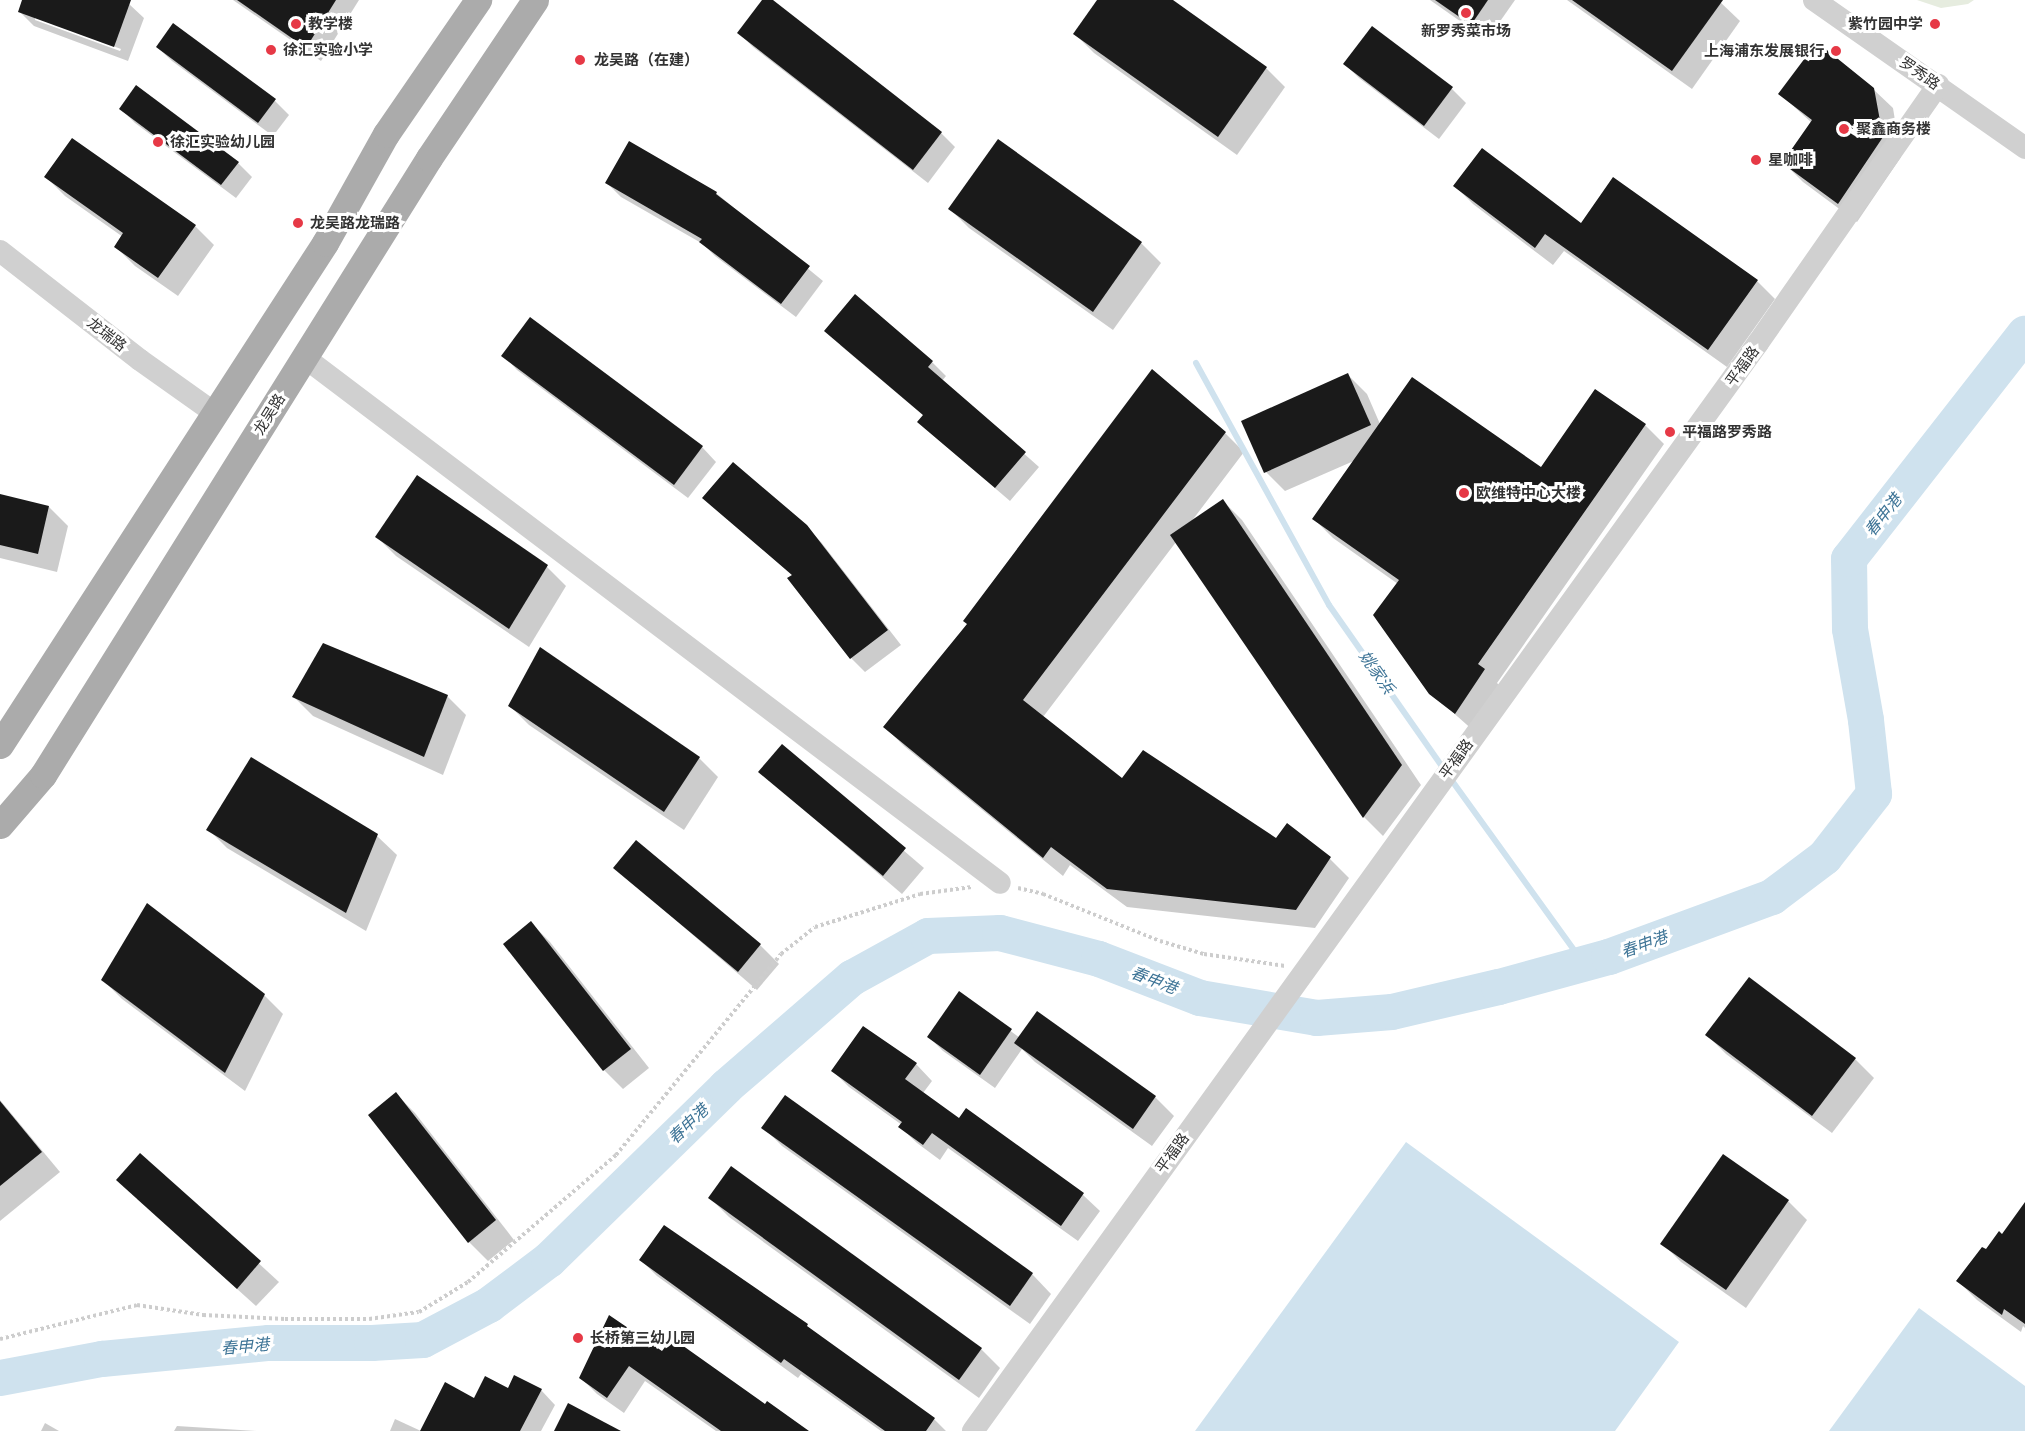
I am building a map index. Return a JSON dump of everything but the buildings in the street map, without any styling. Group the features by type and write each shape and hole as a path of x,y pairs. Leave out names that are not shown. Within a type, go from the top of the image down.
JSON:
{"main road":[{"path":"0,745 216,414 324,243 386,134 478,0"},
{"name":"龙吴路","path":"0,825 42,775 429,158 535,0"}],"street":[{"name":"罗秀路","path":"1814,0 2025,148"},
{"name":"平福路","path":"973,1431 1246,1049 1758,343 1938,85"},
{"name":"龙瑞路","path":"0,251 140,360 216,414"},
{"path":"304,357 1000,883"}],"path":[{"path":"0,1339 137,1305 203,1315 285,1319 369,1319 419,1312 468,1282 616,1155 781,954 815,927 920,894 1000,883 1043,894 1102,920 1204,954 1300,975"}],"shaded area":[{"path":"1917,0 1974,0 1968,4 1941,8"}],"water":[{"path":"1406,1142 1679,1342 1615,1431 1195,1431"},
{"path":"1919,1308 2025,1386 2025,1431 1829,1431"}],"waterway":[{"name":"春申港","path":"0,1378 102,1359 269,1343 372,1343 423,1340 489,1305 549,1260 726,1087 852,978 928,936 1000,933 1099,959 1200,998 1317,1018 1392,1012 1499,987 1609,957 1772,897 1825,857 1874,794 1866,720 1850,629 1849,559 2025,334"},
{"name":"姚家浜","path":"1196,363 1329,605 1444,769"},
{"name":"姚家浜","path":"1450,778 1584,964"}],"place":[{"name":"新罗秀菜市场","path":"1466,13"},
{"name":"教学楼","path":"296,24"},
{"name":"紫竹园中学","path":"1935,24"},
{"name":"徐汇实验小学","path":"271,50"},
{"name":"上海浦东发展银行","path":"1836,51"},
{"name":"龙吴路（在建）","path":"580,60"},
{"name":"聚鑫商务楼","path":"1844,129"},
{"name":"徐汇实验幼儿园","path":"158,142"},
{"name":"星咖啡","path":"1756,160"},
{"name":"龙吴路龙瑞路","path":"298,223"},
{"name":"平福路罗秀路","path":"1670,432"},
{"name":"欧维特中心大楼","path":"1464,493"},
{"name":"长桥第三幼儿园","path":"578,1338"}]}
